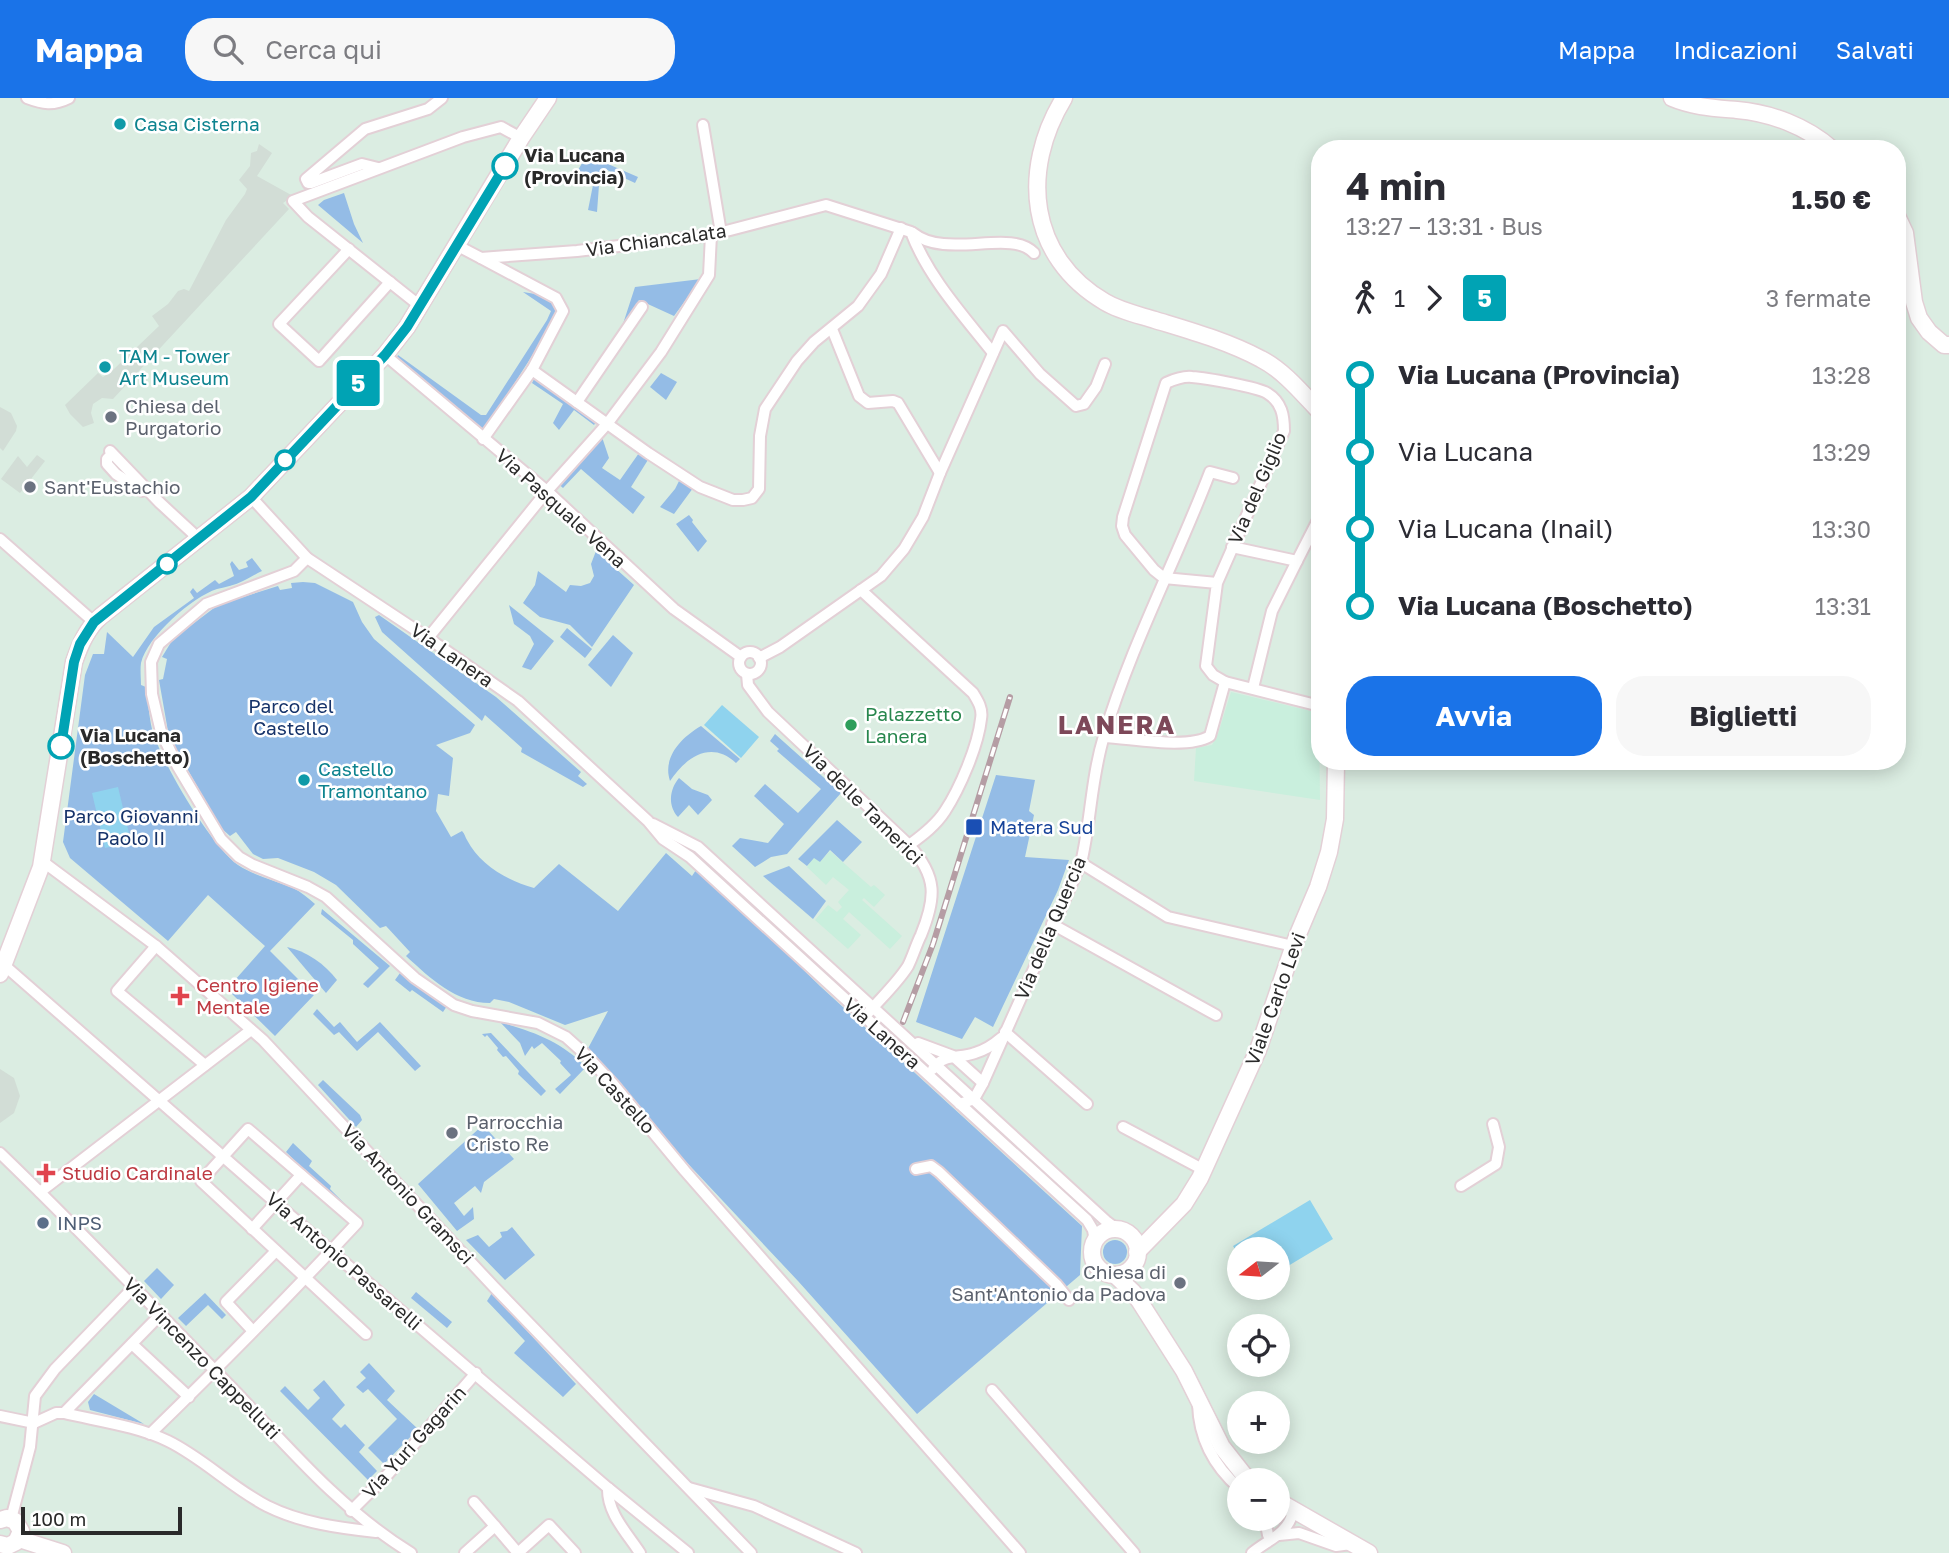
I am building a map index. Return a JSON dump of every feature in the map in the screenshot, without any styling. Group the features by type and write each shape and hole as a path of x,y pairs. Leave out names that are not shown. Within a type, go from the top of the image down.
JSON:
{"main road":[{"path":"2,970 42,861 74,662 80,644 94,622 251,497 385,355 407,327 548,98"},
{"path":"1064,98 1043,140 1037,168 1037,198 1042,223 1054,251 1066,268 1089,291 1107,303 1221,341 1263,360 1311,403"},
{"path":"1672,98 1706,107 1774,117 1815,134 1822,140"},
{"path":"1906,241 1914,302 1919,318 1929,332 1944,345 1949,345"},
{"name":"Viale Carlo Levi","path":"1136,1258 1167,1219 1184,1204 1204,1170 1258,1050 1293,946 1318,887 1329,852 1335,819 1336,770"},
{"name":"Viale Carlo Levi","path":"1122,1231 1147,1228 1167,1219"},
{"path":"1136,1258 1126,1272 1115,1275 1103,1272 1095,1264 1092,1252 1095,1241 1102,1233 1122,1231 1134,1241 1142,1286 1173,1337 1184,1371"},
{"path":"1115,1275 1133,1292 1184,1371 1222,1447 1239,1468"},
{"path":"1290,1516 1369,1553"},
{"path":"6,1519 20,1527 8,1545 63,1553"}],"street":[{"path":"27,98 46,104 69,98"},
{"path":"378,168 362,164 311,183 306,179 365,129 428,108 441,98"},
{"path":"428,638 547,491 607,424 661,352 709,275 716,234 704,125"},
{"path":"420,306 308,217 293,201 463,137 501,127 521,138"},
{"name":"Via Chiancalata","path":"481,258 577,251 716,234 826,205 902,228 921,240 936,244 1008,243 1028,246 1034,253"},
{"path":"532,370 648,453 701,487 733,500 743,500 752,498 759,489 760,436 765,409 797,361 814,342 858,306 881,274 902,228 939,284 993,353"},
{"path":"458,246 543,291 561,303 563,312 558,326 532,370 483,439"},
{"path":"349,249 279,324 318,361 390,282"},
{"path":"577,402 642,307"},
{"path":"832,329 859,396 868,403 898,403 940,473"},
{"path":"759,658 780,647 881,576 904,549 923,517 1003,331 1040,374 1076,406 1084,404 1096,387 1105,364"},
{"name":"Via Pasquale Vena","path":"385,355 547,491 674,609 741,657"},
{"name":"Via del Giglio","path":"1164,578 1125,535 1122,526 1166,383 1192,377 1267,392 1284,413 1284,431 1217,583 1206,666 1213,675 1225,682"},
{"path":"111,452 198,538"},
{"name":"Via della Quercia","path":"974,1098 1081,863 1088,834 1094,780 1104,737 1164,578 1210,472 1233,478"},
{"name":"Via Lanera","path":"251,497 307,558 518,701 648,821 663,839 690,857 1087,1220 1095,1241"},
{"path":"1253,688 1272,611 1311,535"},
{"path":"0,539 94,622"},
{"path":"1232,547 1297,561"},
{"name":"Via Castello","path":"307,558 293,571 206,604 159,644 151,662 152,694 161,732 178,767 221,839 239,857 253,865 309,887 326,897 415,978 454,1005 538,1023 566,1037 613,1084 685,1171 1020,1553"},
{"path":"1164,578 1217,583"},
{"path":"861,590 973,693 980,704 982,718 967,766 945,811 926,833 909,845"},
{"path":"750,652 759,658 759,668 754,673 747,674 740,667 741,657 750,652"},
{"name":"Via delle Tamerici","path":"747,674 748,685 768,712 909,845 920,856 930,874 933,899 908,966 864,1017"},
{"path":"1104,737 1181,742 1203,740 1210,736 1225,682 1311,704"},
{"name":"Via Lanera","path":"648,821 698,847 1106,1221 1122,1231"},
{"name":"Via Antonio Gramsci","path":"42,861 156,946 251,1030 751,1553"},
{"path":"1081,863 1168,917 1293,946"},
{"path":"1052,924 1216,1015"},
{"path":"156,946 117,990 205,1065"},
{"name":"Via Antonio Passarelli","path":"2,970 160,1100 331,1251 688,1553"},
{"path":"40,1192 251,1030"},
{"path":"953,1056 973,1054 989,1048 1004,1034 1087,1104"},
{"name":"Via Lanera","path":"908,1039 953,1056 983,1083"},
{"name":"Via Lanera","path":"930,1077 936,1065 946,1057 953,1056"},
{"path":"960,1104 974,1098"},
{"path":"1461,1186 1496,1164 1499,1147 1493,1124"},
{"path":"1123,1127 1204,1170"},
{"path":"150,1434 215,1371 304,1278 331,1251 357,1223 247,1129 201,1181 304,1278 366,1334"},
{"name":"Via Vincenzo Cappelluti","path":"0,1153 352,1510 378,1532 411,1553"},
{"path":"916,1169 931,1166 939,1171 1056,1284 1069,1300"},
{"path":"252,1229 301,1175"},
{"path":"253,1331 226,1302 276,1251"},
{"path":"6,1519 30,1447 35,1396 55,1369 134,1287"},
{"path":"64,1413 161,1314"},
{"path":"132,1344 189,1397"},
{"name":"Via Yuri Gagarin","path":"352,1510 389,1473 475,1373"},
{"path":"992,1390 1134,1553"},
{"path":"1198,1402 1202,1436 1211,1456 1227,1474"},
{"path":"0,1416 34,1423 56,1413 64,1413 150,1434 173,1444 267,1506 301,1519 337,1528 378,1532"},
{"path":"688,1487 767,1511 856,1553"},
{"path":"608,1488 608,1498 614,1514 640,1553"},
{"path":"474,1502 519,1553 549,1525 575,1553"},
{"path":"465,1553 495,1526"},
{"path":"1270,1531 1272,1535"},
{"path":"1272,1535 1273,1531"},
{"path":"1256,1550 1277,1531"},
{"path":"1272,1535 1299,1532 1335,1546 1352,1544"}],"shaded area":[{"path":"259,144 272,153 257,176 293,196 283,203 289,209 113,399 102,398 93,404 91,413 94,423 83,427 65,405 98,373 103,377 114,369 159,326 152,316 168,304 178,291 189,291 226,220 245,194 247,189 239,180 250,166 251,153 257,151"},
{"path":"0,407 11,413 17,426 3,451 0,448"},
{"path":"37,455 45,461 20,493 1,479 18,456 27,467"},
{"path":"1231,692 1311,711 1311,770 1320,770 1320,800 1194,781 1196,748 1212,745"},
{"path":"722,705 759,737 741,758 704,725"},
{"path":"118,787 131,842 105,848 92,793"},
{"path":"830,851 871,887 874,885 885,895 874,907 864,898 862,900 902,936 890,949 849,912 843,919 861,935 848,949 815,920 828,905 837,912 842,907 838,902 849,890 833,877 826,885 807,867 814,857 820,862"},
{"path":"0,1069 14,1078 20,1096 14,1113 0,1123"},
{"path":"1310,1200 1333,1239 1290,1265 1290,1237 1248,1237"}],"green space":[{"path":"587,155 638,177 635,183 605,169 599,185 597,212 588,210 593,185 575,175"},
{"path":"344,193 354,224 363,243 318,205"},
{"path":"701,279 674,316 639,300 622,327 635,287"},
{"path":"523,292 548,296 557,308 557,317 483,432 396,359 398,355 481,415 486,415 551,311"},
{"path":"537,373 599,418 594,425 574,410 559,430 553,423 563,404 532,383"},
{"path":"661,373 677,382 666,400 650,387"},
{"path":"600,431 609,458 602,468 620,480 639,453 619,440 621,433 651,455 631,487 645,497 633,514 581,469 563,488 555,481"},
{"path":"682,475 696,484 674,514 660,507 675,489"},
{"path":"689,515 707,541 698,552 676,524"},
{"path":"596,551 634,585 592,647 570,625 540,617 523,603 535,585 538,571 566,592 570,585 590,583 594,576 591,564"},
{"name":"Parco Giovanni Paolo II","path":"252,558 262,571 195,600 161,630 141,663 141,685 146,687 152,729 165,762 214,840 238,865 293,888 315,904 270,951 314,995 275,1036 227,989 265,946 208,895 168,941 70,858 63,842 85,675 93,654 104,654 107,632 133,657 154,627 194,598 190,592 193,588 197,593 215,580 219,584 234,576 230,564 232,561 239,570 248,567 246,562"},
{"name":"Parco del Castello","path":"291,583 315,583 353,602 374,639 475,725 470,733 436,745 453,758 449,796 438,794 436,811 451,837 462,831 479,857 487,864 514,881 534,888 559,864 618,911 666,853 692,876 698,867 820,986 1082,1226 1080,1275 917,1414 798,1281 585,1054 608,1011 565,1025 509,1002 494,999 490,1003 478,1002 455,994 434,981 406,956 410,952 386,926 380,928 336,885 314,872 278,858 263,859 253,854 236,832 230,836 221,828 169,737 159,680 163,679 167,659 162,657 173,639 218,605 278,586 280,590 292,588"},
{"path":"509,605 554,641 531,670 522,667 534,644 530,636 514,624"},
{"path":"379,615 496,697 581,772 578,776 587,784 583,787 521,752 522,748 485,715 482,721 382,632 375,617"},
{"path":"567,628 592,649 585,658 560,637"},
{"path":"613,635 633,653 611,687 588,665"},
{"path":"701,726 740,759 736,763 717,753 700,754 676,772 670,781 668,772 671,756 687,736"},
{"path":"775,734 841,793 787,854 771,857 755,867 732,846 740,838 768,843 784,824 754,796 765,784 798,813 821,789 777,751 779,749 770,741"},
{"path":"996,775 1035,780 1029,811 1034,815 1025,857 1069,860 1058,890 993,1027 975,1017 962,1039 916,1022"},
{"path":"679,778 712,800 698,815 689,805 678,817 675,813 671,798"},
{"path":"837,820 862,842 843,862 830,850 820,862 814,858 807,866 798,859"},
{"path":"789,866 826,901 813,919 763,876"},
{"path":"322,909 390,966 368,988 363,984 379,968 353,944 353,940 321,914"},
{"path":"287,947 308,955 332,974 337,980 326,993"},
{"path":"400,973 447,1006 443,1012 395,980"},
{"path":"317,1009 334,1027 340,1022 357,1042 380,1022 421,1066 415,1071 378,1032 357,1051 339,1032 334,1035 313,1014"},
{"path":"500,1022 546,1038 567,1050 586,1067 560,1094 555,1089 571,1075 561,1061 542,1043 534,1049 532,1046 525,1056 520,1043"},
{"path":"491,1033 546,1091 541,1096 518,1074 519,1071 506,1056 503,1057 487,1035 485,1037 482,1034"},
{"path":"323,1080 360,1115 362,1120 356,1127 318,1085"},
{"path":"483,1125 514,1159 484,1182 481,1193 475,1186 454,1203 464,1216 473,1207 474,1219 457,1231 418,1184"},
{"path":"293,1143 312,1161 309,1166 331,1186 330,1189 346,1205 343,1207 286,1152"},
{"path":"512,1227 535,1255 505,1280 466,1240 478,1235 489,1247 502,1237 500,1232"},
{"path":"1115,1240 1124,1243 1127,1252 1124,1261 1115,1264 1106,1261 1103,1252 1106,1243"},
{"path":"157,1268 174,1285 161,1299 144,1281"},
{"path":"416,1292 452,1322 447,1328 411,1298"},
{"path":"205,1293 226,1315 222,1319 208,1305 186,1326 178,1318"},
{"path":"492,1293 576,1384 563,1397 514,1353 525,1341 487,1301"},
{"path":"369,1363 395,1391 387,1400 418,1429 384,1464 368,1448 397,1419 368,1389 363,1393 356,1387 366,1378 360,1372"},
{"path":"324,1380 345,1405 332,1419 341,1428 345,1424 365,1445 359,1452 377,1471 368,1480 280,1391 285,1386 308,1410 320,1398 313,1390"},
{"path":"94,1394 144,1424 90,1410 88,1402"}],"railway":[{"path":"903,1022 933,944 1010,697"}],"bus line":[{"name":"5","path":"61,746 74,662 80,644 94,622 251,497 385,355 407,327 505,166"}],"place":[{"name":"Casa Cisterna","path":"120,124"},
{"name":"Via Lucana (Provincia)","path":"505,166"},
{"name":"TAM - Tower Art Museum","path":"105,367"},
{"name":"Chiesa del Purgatorio","path":"111,417"},
{"name":"Sant'Eustachio","path":"30,487"},
{"name":"Palazzetto Lanera","path":"851,725"},
{"name":"Via Lucana (Boschetto)","path":"61,746"},
{"name":"Castello Tramontano","path":"304,780"},
{"name":"Matera Sud","path":"974,827"},
{"name":"Centro Igiene Mentale","path":"180,996"},
{"name":"Parrocchia Cristo Re","path":"452,1133"},
{"name":"Studio Cardinale","path":"46,1173"},
{"name":"INPS","path":"43,1223"},
{"name":"Chiesa di Sant'Antonio da Padova","path":"1180,1283"}],"district":[{"name":"LANERA","path":"1117,725"}]}
